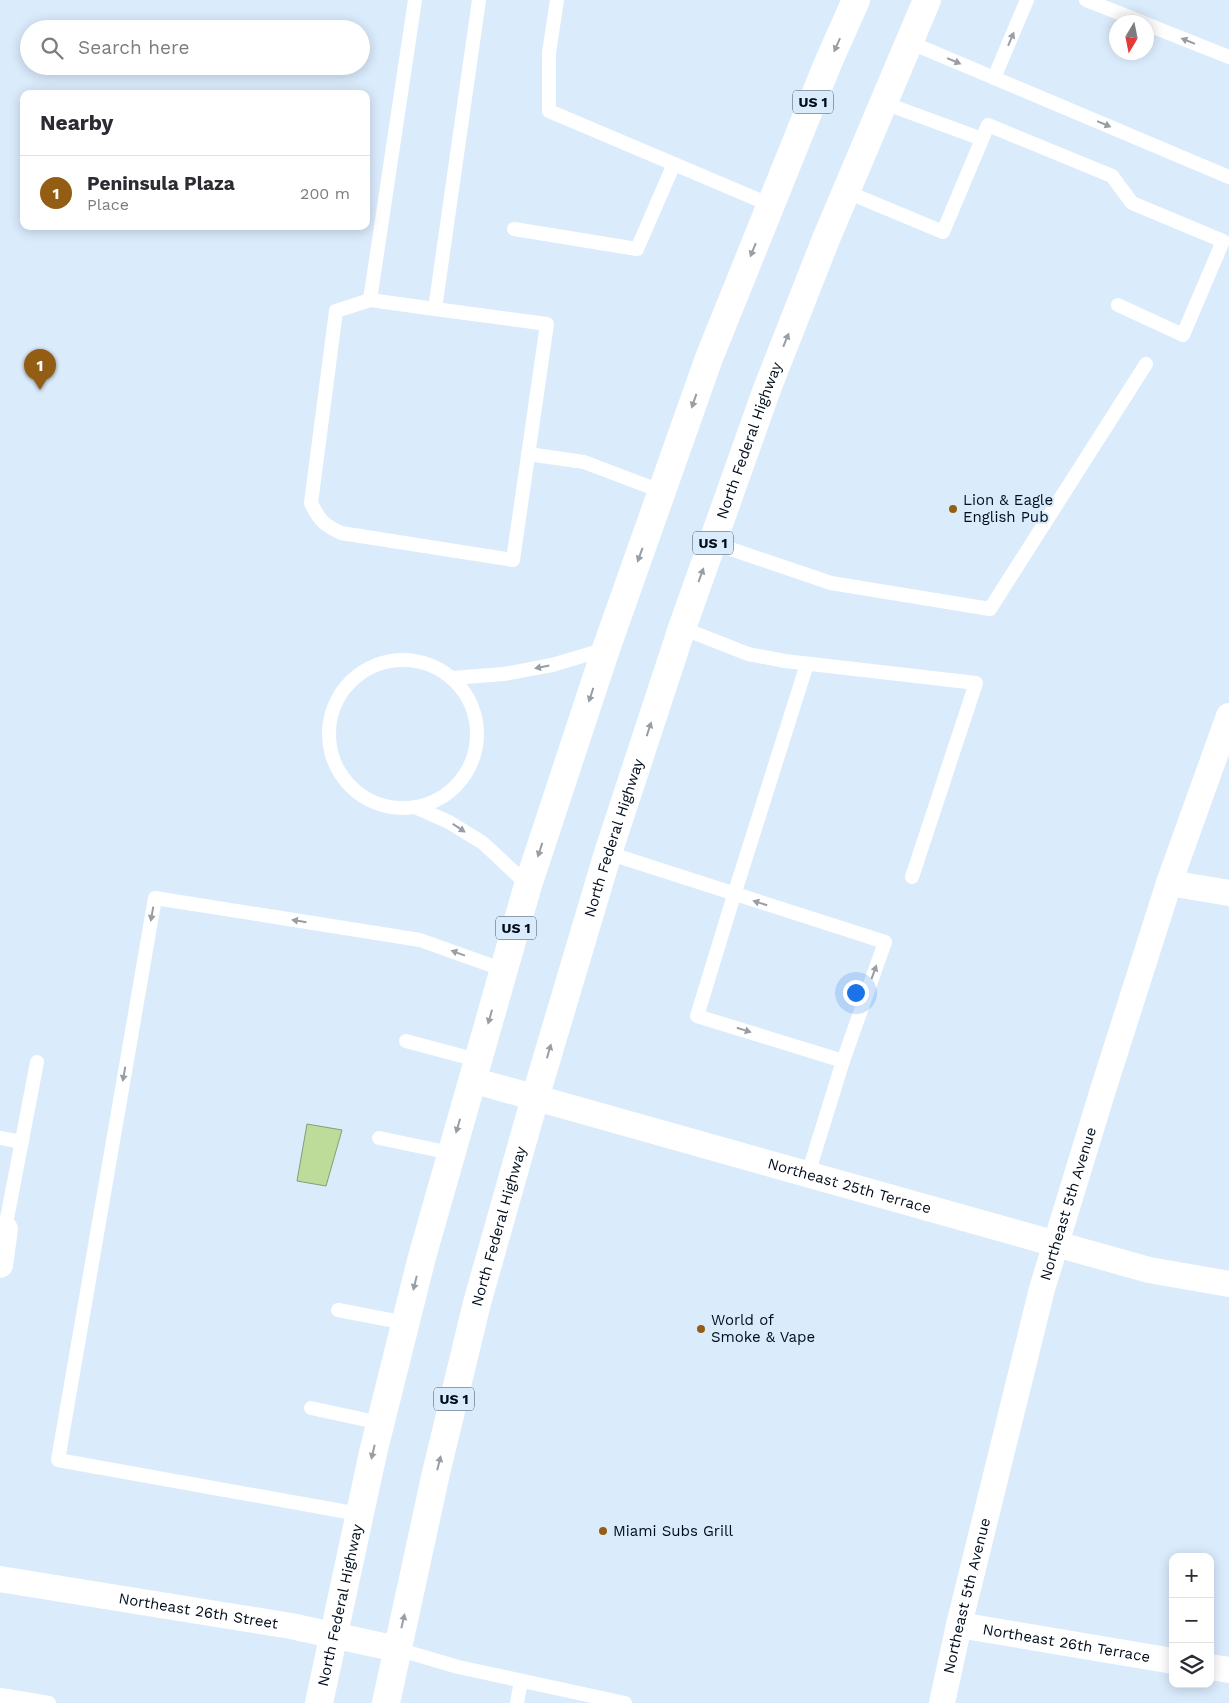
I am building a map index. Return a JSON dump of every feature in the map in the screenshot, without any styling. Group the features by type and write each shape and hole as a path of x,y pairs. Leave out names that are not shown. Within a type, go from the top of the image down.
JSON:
{"main road":[{"name":"North Federal Highway","path":"319,1703 380,1423 422,1257 528,885 606,649 709,358 828,64 856,0"},
{"name":"North Federal Highway","path":"386,1703 436,1473 477,1303 535,1098 608,853 682,628 767,389 927,0"}],"street":[{"name":"Northeast 5th Avenue","path":"942,1703 959,1625 1042,1288 1169,883 1229,716"},
{"path":"1169,883 1229,893"},
{"name":"Northeast 25th Terrace","path":"474,1070 535,1098 1149,1270 1229,1284"},
{"path":"0,1265 3,1229"},
{"name":"Northeast 26th Street","path":"0,1579 291,1626 397,1649"},
{"name":"Northeast 26th Terrace","path":"959,1625 1169,1660"},
{"path":"1214,1668 1229,1670"}],"lane":[{"path":"370,300 415,0"},
{"path":"435,309 479,0"},
{"path":"557,0 549,53 549,111 771,205"},
{"path":"994,78 1027,0"},
{"path":"1086,0 1124,15"},
{"path":"1154,27 1229,58"},
{"path":"909,42 1229,177"},
{"path":"884,103 982,139"},
{"path":"847,192 943,232 988,125 1112,176 1132,203 1223,241 1183,335 1118,305"},
{"path":"514,229 637,249 674,164"},
{"path":"370,300 547,324 513,560 341,533 328,527 318,518 311,503 336,311 370,300"},
{"path":"713,543 831,583 990,609 1146,364"},
{"path":"528,454 584,462 663,492"},
{"path":"682,628 748,654 808,664 976,684 912,876"},
{"path":"452,678 504,674 552,665 606,649"},
{"path":"411,660 433,666 452,678 468,697 476,719 478,743 470,766 457,785 438,799 415,807 392,807 371,800 353,788 339,770 331,749 330,726 335,704 348,684 366,670 387,662 411,660"},
{"path":"808,664 697,1016 843,1061"},
{"path":"415,807 449,822 482,844 528,885"},
{"path":"608,853 885,942 843,1061 808,1174"},
{"path":"359,1514 58,1460 155,898 420,940 504,970"},
{"path":"406,1041 474,1070"},
{"path":"3,1229 37,1062"},
{"path":"0,1138 22,1142"},
{"path":"378,1138 451,1153"},
{"path":"338,1310 406,1323"},
{"path":"311,1408 380,1423"},
{"path":"397,1649 458,1667 625,1703"},
{"path":"517,1703 521,1681"},
{"path":"0,1702 1,1695 49,1703"}],"shaded area":[{"path":"307,1124 342,1130 326,1186 297,1181"}],"place":[{"name":"Peninsula Plaza","path":"40,390"},
{"name":"Lion & Eagle English Pub","path":"953,509"},
{"name":"World of Smoke & Vape","path":"701,1329"},
{"name":"Miami Subs Grill","path":"603,1531"}]}
